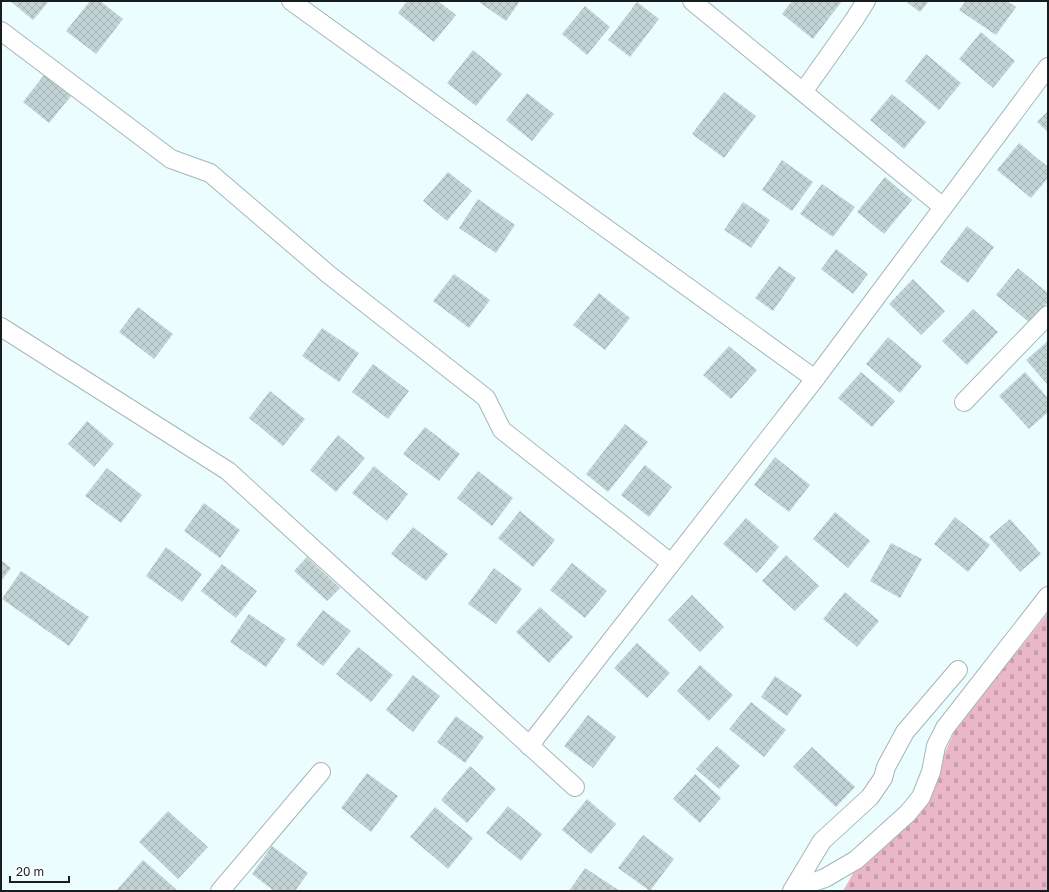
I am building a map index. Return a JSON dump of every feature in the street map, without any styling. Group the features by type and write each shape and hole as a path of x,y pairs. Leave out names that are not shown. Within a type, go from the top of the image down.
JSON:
{"street":[{"path":"291,1 815,379"},
{"path":"692,1 943,207"},
{"path":"803,92 866,1"},
{"path":"1,31 171,159 210,173 328,274 486,398 502,430 671,563"},
{"path":"529,746 815,379 1048,67"},
{"path":"964,402 1048,316"},
{"path":"1,327 228,471 529,746 576,787"},
{"path":"793,890 825,878 856,860 908,814 922,797 931,772 936,746 945,728 1048,596"},
{"path":"793,890 822,841 870,797 883,778 886,767 905,732 958,670"},
{"path":"220,891 321,772"}],"green space":[{"path":"1048,613 1048,891 843,891 855,870 942,759 957,726"}],"building":[{"path":"10,1 49,1 33,20"},
{"path":"90,1 100,1 123,19 96,54 66,31"},
{"path":"407,1 438,1 456,15 434,42 398,13"},
{"path":"520,1 506,21 479,2"},
{"path":"792,1 842,1 813,39 782,14"},
{"path":"905,1 929,1 920,12"},
{"path":"966,1 1007,1 1016,7 996,35 959,10"},
{"path":"637,2 659,19 630,57 608,40"},
{"path":"585,6 610,27 587,55 562,34"},
{"path":"981,32 1015,61 993,88 959,59"},
{"path":"473,50 502,74 476,106 447,83"},
{"path":"926,54 961,83 939,110 905,81"},
{"path":"44,75 71,96 49,123 23,102"},
{"path":"724,92 756,116 724,158 692,134"},
{"path":"527,93 554,114 532,141 506,120"},
{"path":"892,94 926,122 904,149 870,120"},
{"path":"1048,111 1048,132 1037,122"},
{"path":"1019,143 1048,167 1048,178 1031,198 997,170"},
{"path":"782,160 813,182 792,211 762,190"},
{"path":"448,172 472,191 447,221 423,201"},
{"path":"885,177 912,200 884,234 857,212"},
{"path":"822,184 855,207 833,237 800,214"},
{"path":"478,199 515,225 496,253 459,228"},
{"path":"743,202 770,220 751,248 724,230"},
{"path":"967,226 994,247 968,283 940,262"},
{"path":"836,249 868,274 853,294 821,269"},
{"path":"779,266 796,278 773,311 755,298"},
{"path":"1018,268 1048,293 1048,302 1030,323 996,295"},
{"path":"454,274 490,300 469,328 433,301"},
{"path":"913,279 945,311 921,335 889,304"},
{"path":"599,293 630,318 605,350 573,325"},
{"path":"138,307 173,334 154,359 119,332"},
{"path":"973,309 998,332 967,365 942,341"},
{"path":"322,328 359,353 339,382 302,356"},
{"path":"888,337 922,366 900,393 866,364"},
{"path":"1048,341 1048,385 1026,360"},
{"path":"729,346 757,370 731,399 703,375"},
{"path":"373,364 409,391 388,419 352,392"},
{"path":"861,372 895,401 872,427 838,398"},
{"path":"1025,372 1048,398 1048,412 1029,429 999,396"},
{"path":"270,391 305,419 283,446 249,418"},
{"path":"87,421 114,444 94,467 68,444"},
{"path":"625,424 648,442 608,492 586,474"},
{"path":"425,427 460,454 439,481 403,454"},
{"path":"338,435 365,458 336,492 310,470"},
{"path":"775,457 810,485 789,512 754,485"},
{"path":"645,465 672,487 649,517 621,495"},
{"path":"374,466 408,494 387,521 352,493"},
{"path":"107,468 142,495 121,523 85,496"},
{"path":"478,471 513,498 492,526 457,498"},
{"path":"204,503 240,530 220,558 184,531"},
{"path":"520,511 555,540 533,567 498,538"},
{"path":"835,512 870,541 848,568 813,539"},
{"path":"955,517 990,545 968,572 934,544"},
{"path":"746,518 779,547 757,573 723,544"},
{"path":"1010,519 1041,554 1020,572 989,537"},
{"path":"413,527 448,554 426,581 391,554"},
{"path":"891,543 922,559 900,598 870,581"},
{"path":"166,547 202,574 182,602 146,576"},
{"path":"786,555 819,586 795,611 762,581"},
{"path":"307,557 340,588 327,601 294,571"},
{"path":"1,560 11,568 1,581"},
{"path":"572,563 607,591 585,618 550,590"},
{"path":"222,564 257,591 236,618 201,591"},
{"path":"494,568 522,589 496,624 468,604"},
{"path":"21,571 89,617 69,646 2,599"},
{"path":"845,592 879,621 857,647 823,619"},
{"path":"692,595 724,627 700,652 668,620"},
{"path":"540,607 573,637 549,663 516,632"},
{"path":"323,610 351,631 323,666 296,645"},
{"path":"249,614 286,639 266,667 230,642"},
{"path":"637,643 670,673 647,698 614,668"},
{"path":"358,647 393,675 371,702 336,674"},
{"path":"700,665 733,695 709,721 677,691"},
{"path":"413,675 440,696 413,732 386,710"},
{"path":"775,676 802,695 787,716 761,697"},
{"path":"751,702 786,730 764,757 729,729"},
{"path":"588,715 616,737 593,768 564,746"},
{"path":"456,716 484,737 465,763 437,742"},
{"path":"717,746 740,766 719,789 696,769"},
{"path":"812,747 855,787 836,807 793,767"},
{"path":"470,766 496,789 467,823 441,800"},
{"path":"367,773 398,796 371,832 341,808"},
{"path":"695,774 721,798 700,823 673,799"},
{"path":"587,799 616,824 591,854 562,830"},
{"path":"508,806 542,834 521,861 486,833"},
{"path":"435,807 473,838 448,869 410,837"},
{"path":"168,811 208,847 178,879 139,842"},
{"path":"643,835 674,859 650,891 618,868"},
{"path":"272,846 308,873 295,891 274,891 252,874"},
{"path":"143,860 177,890 116,891"},
{"path":"585,868 620,891 569,891"}]}
